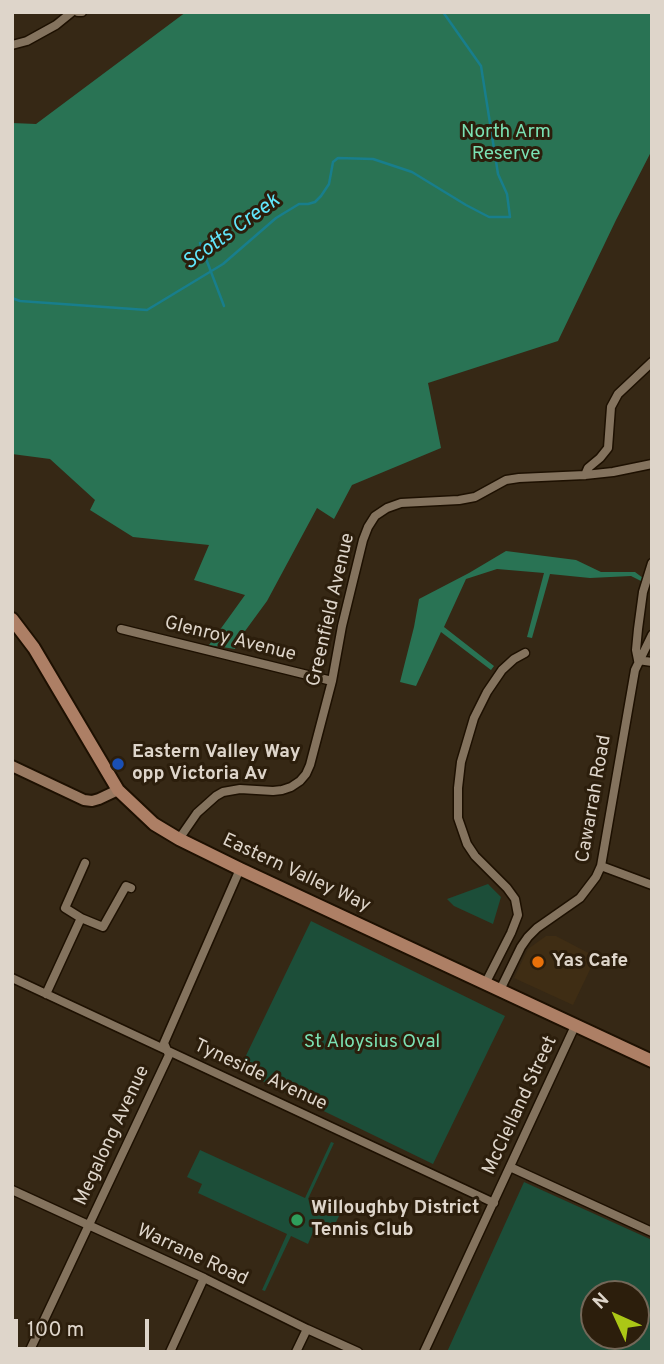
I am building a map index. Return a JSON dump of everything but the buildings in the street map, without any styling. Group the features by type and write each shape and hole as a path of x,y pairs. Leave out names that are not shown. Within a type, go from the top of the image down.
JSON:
{"main road":[{"name":"Eastern Valley Way","path":"12,619 34,648 118,790 154,824 240,869 652,1061"}],"street":[{"path":"12,45 27,41 56,25 72,12"},
{"path":"585,475 588,468 608,448 611,407 618,394 652,362"},
{"name":"Greenfield Avenue","path":"179,839 197,813 223,792 240,789 273,791 292,787 306,774 332,681 363,540 376,516 401,503 459,500 475,496 506,480 613,472 652,464"},
{"path":"639,660 636,650 638,629 643,592 652,563"},
{"name":"Glenroy Avenue","path":"121,629 332,681"},
{"path":"639,660 652,635"},
{"path":"485,984 518,915 511,893 467,844 458,818 461,762 474,718 488,692 502,670 525,653"},
{"path":"639,660 652,662"},
{"name":"Cawarrah Road","path":"499,990 528,937 543,923 580,898 601,866 635,670 639,660"},
{"path":"12,766 84,800 99,799 118,790"},
{"path":"85,863 65,908 81,918 103,927 126,886 131,888"},
{"path":"601,866 652,886"},
{"name":"Megalong Avenue","path":"29,1352 169,1055 164,1043 240,869"},
{"path":"46,994 81,918"},
{"name":"Tyneside Avenue","path":"12,978 494,1203"},
{"name":"McClelland Street","path":"424,1352 575,1026"},
{"path":"510,1167 652,1232"},
{"name":"Warrane Road","path":"12,1189 358,1352"},
{"path":"170,1352 204,1278"},
{"path":"296,1352 307,1329"}],"shaded area":[{"path":"546,936 556,936 596,957 573,1005 514,978 528,949"}],"green space":[{"name":"North Arm Reserve","path":"186,12 652,12 652,150 558,341 428,383 441,448 352,485 334,519 317,508 267,601 237,642 235,649 209,645 245,595 194,580 209,545 133,537 90,510 95,500 50,459 12,454 12,123 36,124"},
{"path":"506,551 576,560 601,572 635,572 643,578 643,582 631,576 590,578 550,574 532,638 527,637 544,573 497,569 466,579 444,627 494,666 491,670 441,632 416,686 400,682 419,599"},
{"path":"488,884 501,897 493,924 454,906 447,899"},
{"name":"St Aloysius Oval","path":"311,921 505,1016 433,1164 239,1070"},
{"name":"Willoughby District Tennis Club","path":"331,1142 334,1143 308,1199 340,1214 331,1232 316,1225 308,1244 291,1236 265,1291 262,1290 287,1234 198,1193 202,1184 187,1177 200,1150 305,1198"},
{"path":"524,1182 652,1240 652,1352 447,1352"}],"waterway":[{"name":"Scotts Creek","path":"12,298 20,301 147,310 223,264 276,218 299,204 315,202 329,184 333,162 338,158 373,159 412,172 489,217 510,217 507,194 498,174 481,66 443,12"},
{"name":"Scotts Creek","path":"200,243 224,306"}],"place":[{"name":"Eastern Valley Way opp Victoria Av","path":"118,764"},
{"name":"Yas Cafe","path":"538,962"},
{"name":"Willoughby District Tennis Club","path":"297,1220"}]}
